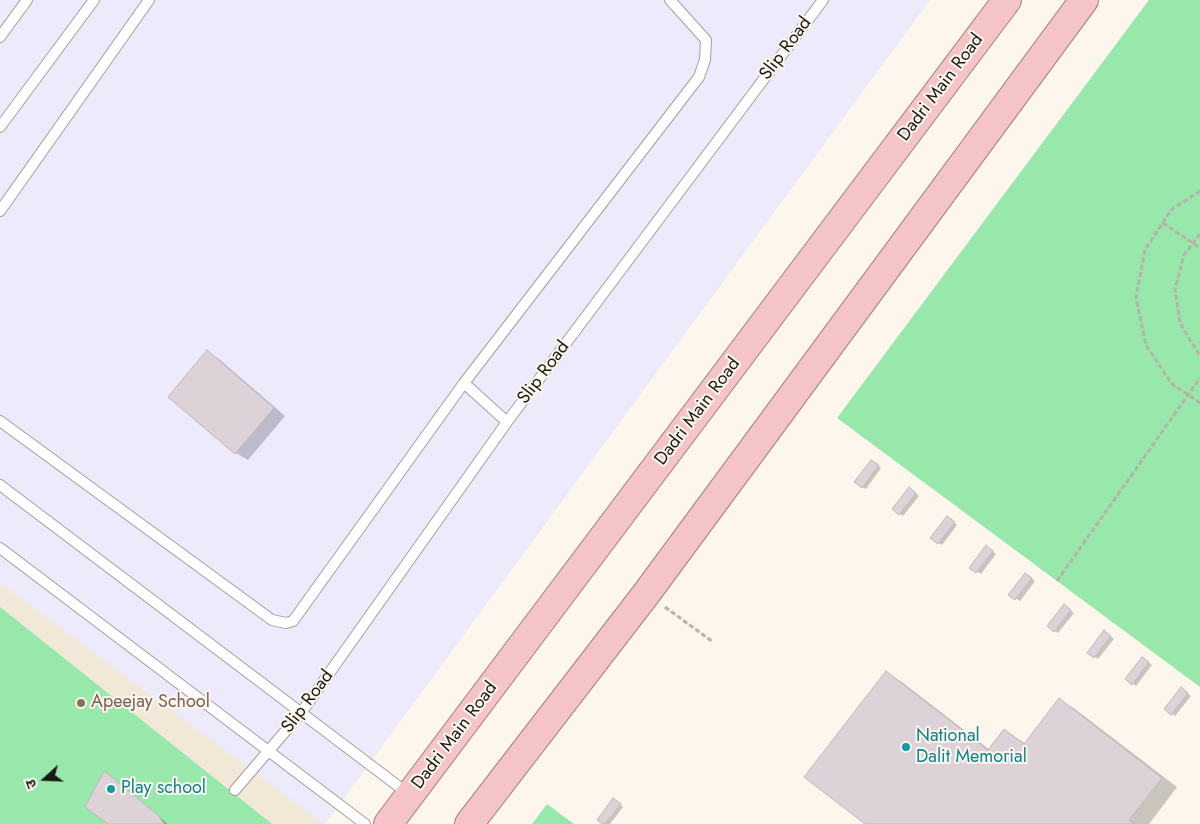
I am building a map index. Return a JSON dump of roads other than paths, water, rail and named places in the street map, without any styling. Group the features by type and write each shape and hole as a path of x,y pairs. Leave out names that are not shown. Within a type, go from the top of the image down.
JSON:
{"highway":[{"name":"Dadri Main Road","path":"388,824 1007,0"},
{"path":"469,824 646,594 1084,0"}],"lane":[{"path":"0,37 27,0"},
{"path":"0,127 94,0"},
{"path":"0,210 149,0"},
{"path":"0,420 272,620 286,623 293,621 464,383 699,77 705,60 706,40 670,0"},
{"name":"Slip Road","path":"235,790 302,713 507,422 823,0"},
{"path":"464,383 507,422"},
{"path":"0,485 410,795"},
{"path":"0,548 270,750 365,824"}],"place":[{"name":"Apeejay School","path":"81,703"},
{"name":"National Dalit Memorial","path":"906,747"},
{"name":"Play school","path":"111,789"}]}
